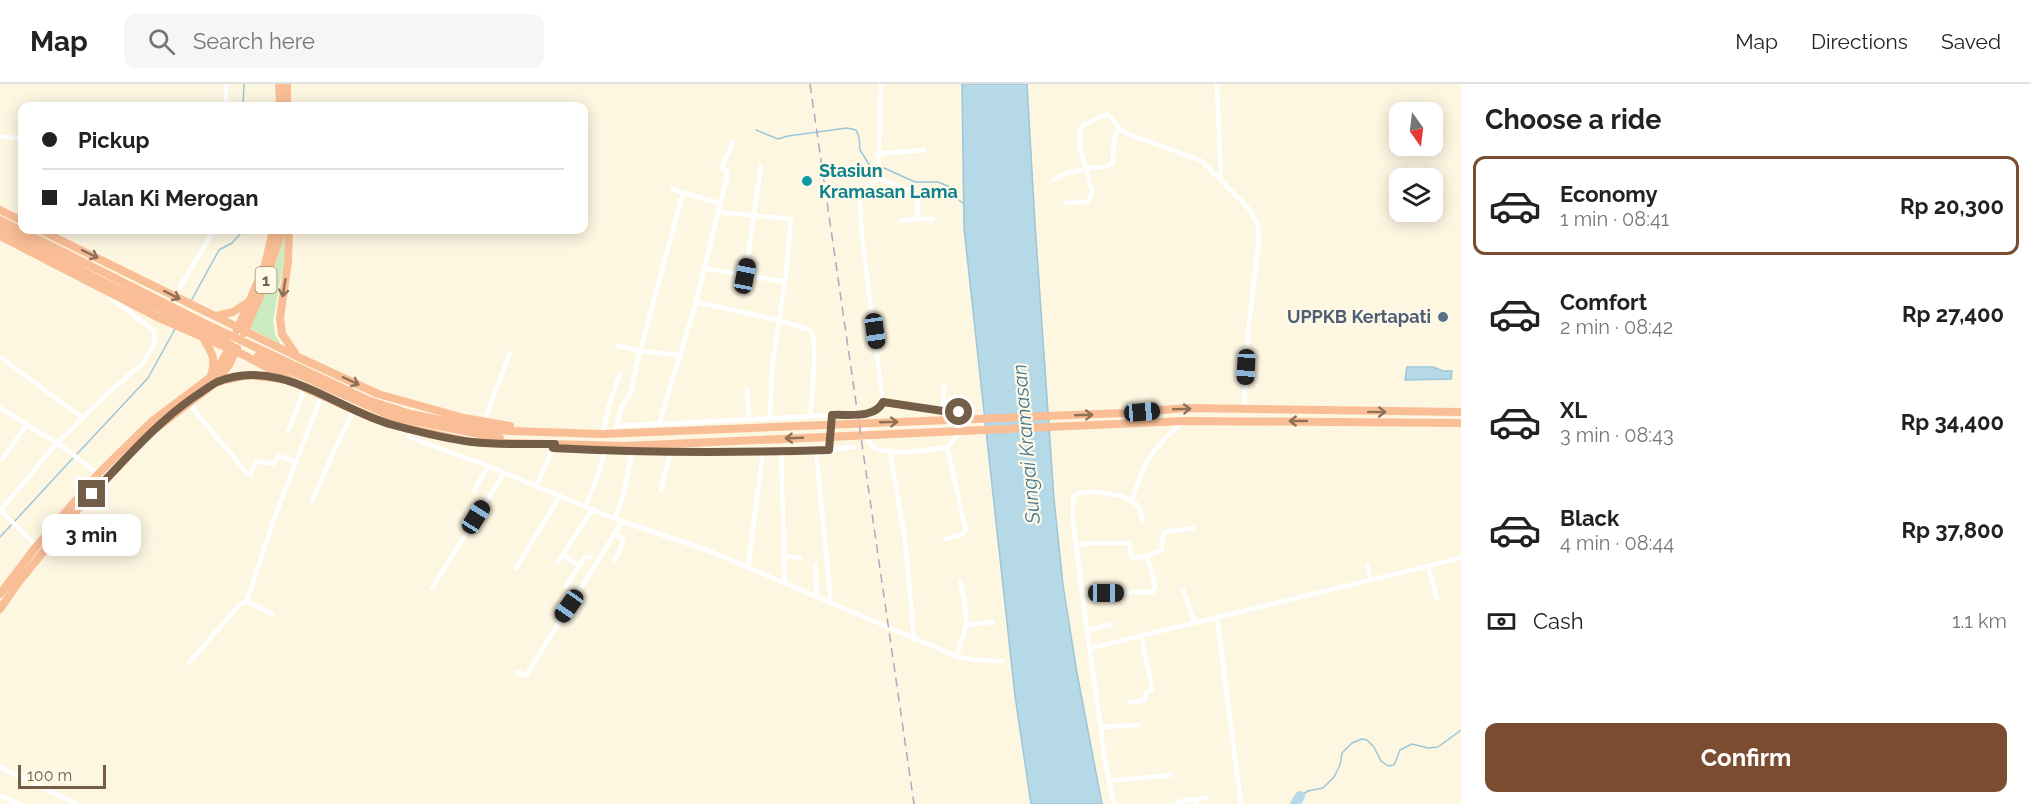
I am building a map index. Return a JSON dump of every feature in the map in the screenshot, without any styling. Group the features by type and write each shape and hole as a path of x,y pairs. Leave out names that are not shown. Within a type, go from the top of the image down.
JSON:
{"highway":[{"path":"279,84 280,102"},
{"path":"287,84 287,102"},
{"path":"0,210 18,219"},
{"path":"0,220 18,229"},
{"path":"0,228 190,325 377,412 410,422 549,433 603,434 617,431 1124,413 1187,408 1461,412"},
{"path":"28,234 202,322 370,401 411,414 552,445"},
{"path":"48,234 378,394 464,418 480,428"},
{"name":"1","path":"242,328 265,265 272,234"},
{"name":"1","path":"230,352 270,268 281,234"},
{"path":"289,234 288,262 280,318 282,334 298,357"},
{"path":"1,238 159,318 354,410 375,419 470,442 625,446 1184,421 1461,423"},
{"path":"215,316 234,312 252,298"},
{"path":"199,336 214,356 213,380"},
{"path":"0,609 40,554 79,508 150,433 213,380 230,352"},
{"path":"0,594 98,474 151,422 213,380 248,375 269,376 295,382"}],"street":[{"path":"226,84 226,102"},
{"path":"683,193 630,394 621,408 617,431 659,424 872,413 883,402 862,238 860,201 861,194 878,176 881,84"},
{"path":"1217,84 1221,180"},
{"path":"1066,203 1088,202 1091,196 1091,186 1078,133 1081,127 1106,114 1128,134 1202,161 1251,211 1258,226 1259,238 1249,324 1244,410"},
{"path":"1053,180 1066,173 1108,166 1113,163 1114,139 1119,128"},
{"path":"0,136 18,138"},
{"path":"659,424 696,302 728,173 721,168 733,143"},
{"path":"877,153 924,150"},
{"path":"745,276 761,166"},
{"path":"878,176 915,194 918,200 917,219"},
{"path":"672,189 720,203"},
{"path":"718,212 791,219 785,282 772,367 770,418"},
{"path":"901,220 933,219"},
{"path":"180,287 212,234"},
{"path":"704,268 785,282"},
{"path":"37,546 1,511 57,443 142,364 155,339 151,328 96,285"},
{"path":"696,302 778,320 810,330 814,338 810,417"},
{"path":"618,346 680,355"},
{"path":"480,428 510,352"},
{"path":"0,357 83,418"},
{"path":"603,434 609,405 620,374"},
{"path":"943,411 944,387"},
{"path":"288,431 306,388"},
{"path":"747,389 749,420"},
{"path":"189,663 240,604 247,601 276,516 322,395"},
{"path":"189,401 197,414 247,473 251,474 256,461 274,464 278,456 297,462"},
{"path":"862,414 870,443 876,448 890,452 947,447 957,437 961,414 959,412 883,402"},
{"path":"0,408 63,447 98,474"},
{"path":"312,501 354,410"},
{"path":"829,450 832,415"},
{"path":"1132,501 1142,468 1150,455 1158,444 1184,421"},
{"path":"2,459 27,425"},
{"path":"412,429 409,437 488,466 615,519 706,550 956,656 974,660 1002,661"},
{"path":"536,487 552,445 605,451 671,453 829,450 854,447"},
{"path":"945,539 961,535 966,531 947,447"},
{"path":"748,568 763,450"},
{"path":"782,450 785,584"},
{"path":"816,450 831,604"},
{"path":"585,507 605,451"},
{"path":"615,519 624,493 632,452"},
{"path":"890,452 904,540 914,639"},
{"path":"662,489 671,453"},
{"path":"474,491 488,466"},
{"path":"432,588 504,473"},
{"path":"1114,804 1072,509 1074,495 1108,493 1132,501 1139,507 1142,521"},
{"path":"516,568 560,496"},
{"path":"558,562 592,510"},
{"path":"517,672 526,676 622,521"},
{"path":"1077,544 1129,543 1132,558 1147,556 1162,550 1162,539 1165,532 1193,528"},
{"path":"615,533 624,540 615,560"},
{"path":"563,554 578,565"},
{"path":"566,586 578,565 586,556 590,557"},
{"path":"784,556 800,558"},
{"path":"1084,593 1154,592 1155,585 1147,556"},
{"path":"1091,648 1461,558"},
{"path":"1367,565 1371,580"},
{"path":"815,566 817,598"},
{"path":"1428,566 1437,598"},
{"path":"956,656 967,625 960,581"},
{"path":"1183,590 1195,623"},
{"path":"247,601 272,614"},
{"path":"1216,618 1241,804"},
{"path":"967,625 993,622"},
{"path":"1088,630 1112,624"},
{"path":"1130,702 1145,700 1146,692 1152,689 1141,636"},
{"path":"1102,727 1138,724"},
{"path":"0,767 77,804"},
{"path":"1109,781 1171,775"},
{"path":"0,796 20,804"},
{"path":"1176,804 1181,801 1197,801 1206,798"}],"green space":[{"path":"285,234 284,260 273,321 275,334 281,345 250,328 279,255"}],"water":[{"name":"Sungai Kramasan","path":"962,84 1027,84 1054,499 1063,585 1102,804 1031,804 1015,696 964,228"},
{"path":"1407,367 1433,367 1443,371 1452,371 1451,379 1405,380"}],"waterway":[{"path":"243,102 244,84"},
{"path":"756,130 778,139 847,128 856,130 860,150 870,166 875,169 884,168 915,182 938,182 950,187 954,196 964,204"},
{"path":"191,301 219,250 232,243 240,234"},
{"path":"77,454 148,378 175,329"},
{"path":"0,537 73,458"},
{"path":"1300,796 1308,791 1323,788 1334,777 1340,765 1342,753 1352,743 1362,739 1367,740 1374,747 1381,761 1388,766 1394,765 1400,750 1412,744 1428,748 1438,747 1461,730"},
{"path":"1295,804 1300,796"}],"railway":[{"path":"810,84 914,804"}],"place":[{"name":"Stasiun Kramasan Lama","path":"807,181"},
{"name":"UPPKB Kertapati","path":"1443,317"}],"route":[{"path":"92,494 169,416 215,383 248,375 269,376 295,382 375,419 406,428 470,442 555,444 553,448 579,450 671,453 829,450 832,415 872,413 883,402 959,412"}]}
